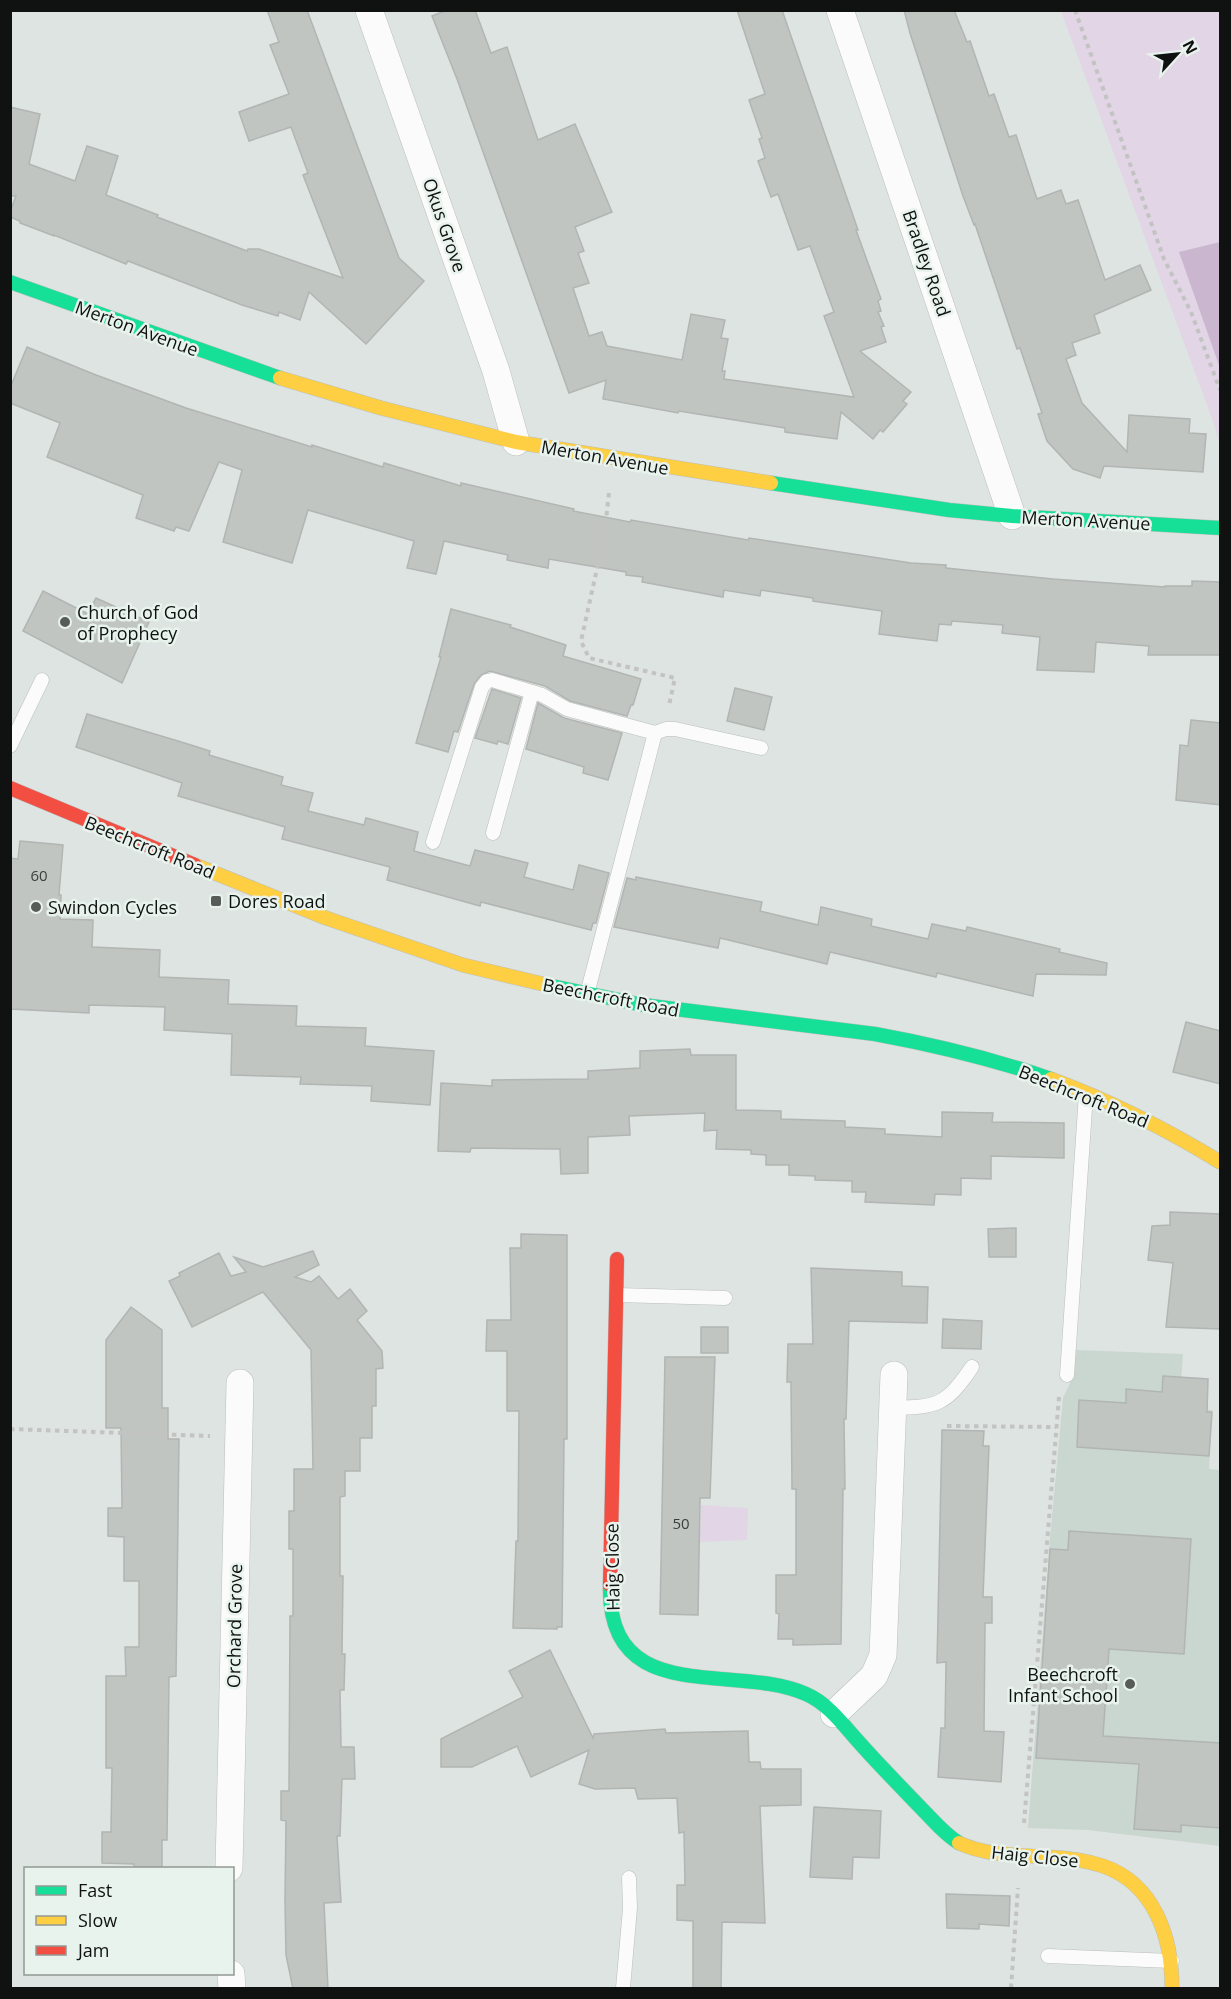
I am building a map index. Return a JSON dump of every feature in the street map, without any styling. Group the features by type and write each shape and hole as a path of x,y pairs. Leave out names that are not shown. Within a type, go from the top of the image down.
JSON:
{"street":[{"name":"Okus Grove","path":"369,10 496,371 516,442"},
{"name":"Bradley Road","path":"840,10 1012,516"},
{"name":"Merton Avenue","path":"10,282 276,377 381,408 516,442 949,510 1012,516 1221,528"},
{"name":"Beechcroft Road","path":"10,788 326,918 463,965 587,994 689,1012 830,1028 910,1040 981,1057 1051,1080 1158,1125 1221,1162"},
{"name":"Haig Close","path":"617,1260 610,1590 612,1616 619,1635 633,1653 648,1664 676,1675 764,1682 788,1686 808,1694 834,1714 878,1765 954,1840 974,1849 1080,1860 1107,1866 1129,1878 1159,1915 1168,1939 1172,1960 1172,1989"},
{"path":"834,1714 874,1676 883,1655 894,1375"},
{"name":"Orchard Grove","path":"229,1867 240,1383"}],"lane":[{"path":"10,746 42,680"},
{"path":"434,842 484,683 492,680 542,695 567,710 656,733 666,729 675,729 761,748"},
{"path":"493,833 532,692"},
{"path":"587,994 656,733"},
{"path":"1067,1375 1086,1094"},
{"path":"617,1295 725,1298"},
{"path":"893,1408 926,1407 942,1402 959,1386 972,1367"},
{"path":"623,1989 630,1908 629,1878"},
{"path":"1048,1956 1172,1960"}],"path":[{"path":"1075,10 1164,259 1191,312 1221,390"},
{"path":"614,459 604,537 581,640 589,658 675,678 666,721 656,733"},
{"path":"1011,1989 1056,1427 1059,1396 1067,1375"},
{"path":"939,1426 1056,1427"},
{"path":"10,1429 237,1436"}],"shaded area":[{"path":"1061,11 1220,11 1220,445 1213,421"},
{"path":"1220,242 1220,368 1179,252"},
{"name":"Beechcroft Infant School","path":"1076,1350 1183,1354 1179,1408 1212,1410 1209,1469 1220,1470 1220,1846 1088,1830 1028,1828 1063,1398 1074,1375"},
{"path":"701,1505 748,1508 747,1540 700,1542"}],"building":[{"path":"267,10 307,10 399,258 424,281 366,344 309,292 300,320 279,312 278,316 242,305 128,261 126,264 20,223 10,217 16,196 10,196 10,107 40,114 29,164 75,181 87,146 118,156 106,195 247,251 248,249 259,249 343,278 303,175 308,173 291,127 249,141 239,112 289,94 270,45 279,42"},
{"path":"447,10 475,10 491,53 507,47 538,140 575,124 612,212 575,227 584,251 578,253 589,283 573,288 589,336 602,332 607,346 682,360 691,314 725,320 721,338 728,339 722,371 725,371 724,379 854,397 824,316 834,312 810,246 798,250 778,194 771,197 758,161 765,158 759,139 762,138 749,100 765,94 737,10 782,10 881,299 878,301 881,311 878,312 884,326 881,327 886,342 860,351 911,392 903,401 907,404 883,432 880,430 873,439 841,412 837,439 785,432 785,428 679,411 678,413 603,399 606,380 569,393 457,79 432,16"},
{"path":"904,10 954,10 967,42 970,41 989,96 994,94 1009,137 1016,135 1037,199 1061,190 1066,204 1078,200 1105,280 1140,265 1151,290 1094,315 1100,333 1072,343 1076,355 1066,359 1082,403 1127,452 1129,415 1190,419 1189,433 1206,434 1203,472 1104,466 1100,478 1073,469 1047,441 1038,414 1042,413 963,196"},
{"path":"27,347 186,408 312,447 312,445 383,467 384,463 461,486 461,483 574,509 573,511 748,540 749,538 911,563 946,565 946,568 1165,587 1192,586 1192,581 1221,582 1221,655 1148,655 1149,646 1096,642 1094,672 1037,670 1040,637 1002,633 1003,625 952,621 951,625 939,624 937,641 879,634 882,611 813,601 813,598 761,590 760,596 724,590 723,597 642,582 643,577 626,575 626,572 549,559 548,568 507,560 508,555 444,541 436,574 407,568 414,541 308,510 292,563 223,542 242,470 219,462 189,531 176,527 174,531 136,518 143,495 47,457 60,423 10,403 10,388"},
{"path":"43,591 88,614 96,598 149,622 122,683 23,631"},
{"path":"451,609 511,625 510,627 566,645 563,656 641,679 627,716 570,701 545,686 490,671 481,675 474,684 458,732 454,731 448,752 416,743 441,657 439,657"},
{"path":"735,688 772,697 764,730 727,721"},
{"path":"492,689 521,698 508,744 498,741 497,744 475,738"},
{"path":"538,703 564,718 622,733 608,780 583,773 584,767 526,749"},
{"path":"87,714 210,751 209,755 283,777 281,785 313,793 308,811 364,825 366,818 418,832 414,851 470,866 475,850 528,863 524,877 573,890 579,865 609,873 596,923 593,923 591,930 481,902 480,906 387,880 390,867 282,839 285,827 178,796 182,783 76,747"},
{"path":"1191,720 1221,723 1221,805 1176,800 1180,745 1188,746"},
{"path":"20,841 63,845 59,895 61,895 60,919 93,920 92,947 160,950 159,977 229,980 228,1004 297,1006 296,1026 366,1028 365,1046 434,1051 430,1105 371,1101 372,1086 300,1084 301,1077 231,1075 232,1034 164,1030 165,1007 89,1005 89,1013 10,1009 10,858 18,859"},
{"path":"636,877 762,902 760,911 818,925 821,907 872,919 871,926 928,939 932,924 966,931 967,927 1060,949 1059,952 1107,963 1106,975 1036,974 1033,996 937,973 936,977 830,952 827,964 720,938 718,948 614,927 627,878 636,880"},
{"path":"1186,1022 1221,1031 1221,1084 1173,1072"},
{"path":"690,1049 691,1055 736,1055 736,1110 781,1111 781,1119 845,1121 845,1127 885,1129 885,1134 942,1137 942,1112 993,1113 992,1122 1064,1123 1064,1158 991,1156 991,1179 961,1178 961,1195 935,1194 934,1205 865,1202 866,1192 852,1192 852,1181 815,1180 815,1176 789,1175 789,1165 766,1165 766,1155 751,1154 751,1150 716,1149 717,1130 704,1131 705,1113 629,1116 630,1135 588,1137 588,1173 561,1174 560,1149 471,1148 470,1152 438,1151 441,1083 492,1086 492,1080 588,1079 588,1071 640,1068 640,1051"},
{"path":"1170,1212 1221,1214 1221,1329 1166,1327 1173,1263 1148,1260 1152,1226 1170,1225"},
{"path":"1016,1228 1016,1257 989,1257 988,1229"},
{"path":"521,1234 567,1235 567,1439 564,1439 562,1627 557,1627 557,1629 513,1628 516,1541 518,1541 519,1411 507,1411 507,1351 486,1351 487,1320 511,1320 510,1248 521,1248"},
{"path":"313,1251 319,1265 295,1277 311,1282 319,1276 338,1299 350,1289 367,1311 357,1320 382,1351 383,1368 376,1369 376,1406 372,1406 372,1438 360,1438 360,1471 345,1471 345,1496 340,1497 340,1576 343,1576 342,1654 345,1654 344,1690 340,1690 341,1747 354,1747 355,1779 342,1779 340,1836 337,1836 341,1902 324,1903 328,1989 293,1989 286,1955 286,1821 281,1820 281,1791 289,1791 290,1616 293,1616 293,1549 289,1549 289,1511 294,1511 294,1469 313,1469 311,1350 263,1292 192,1327 169,1281 180,1276 179,1273 219,1253 231,1276 246,1272 234,1257 263,1267"},
{"path":"811,1268 902,1272 902,1286 928,1287 927,1323 849,1321 846,1419 844,1419 845,1489 843,1489 841,1644 793,1645 793,1639 778,1639 776,1575 796,1575 796,1489 792,1489 791,1382 787,1382 788,1344 813,1344"},
{"path":"131,1307 162,1330 162,1408 168,1408 168,1439 179,1439 176,1676 169,1677 167,1840 162,1840 162,1867 134,1867 134,1864 102,1863 102,1832 111,1832 112,1768 106,1768 106,1676 126,1676 125,1647 139,1647 139,1581 124,1581 124,1537 108,1536 108,1508 122,1508 121,1428 106,1428 106,1340"},
{"path":"943,1319 982,1321 981,1349 942,1348"},
{"path":"701,1327 728,1327 728,1353 701,1353"},
{"path":"665,1357 715,1357 710,1498 700,1498 698,1615 660,1614"},
{"path":"1163,1376 1208,1379 1207,1412 1212,1412 1209,1456 1077,1447 1079,1400 1126,1403 1126,1389 1162,1392"},
{"path":"942,1430 984,1431 983,1446 989,1446 983,1597 992,1597 992,1623 985,1623 984,1731 1004,1732 1001,1782 938,1777 941,1728 945,1728 946,1662 937,1663"},
{"path":"1069,1531 1191,1539 1184,1654 1109,1649 1103,1736 1221,1743 1221,1828 1181,1825 1181,1832 1134,1829 1139,1764 1036,1758 1050,1549 1068,1550"},
{"path":"550,1650 593,1738 594,1734 665,1729 666,1733 748,1731 749,1762 760,1762 761,1769 801,1769 801,1805 760,1806 765,1923 722,1922 721,1989 693,1989 693,1921 677,1920 677,1885 685,1885 684,1832 679,1833 677,1798 638,1799 635,1788 595,1789 579,1784 589,1750 531,1777 517,1746 472,1767 441,1767 441,1739 523,1697 509,1671"},
{"path":"814,1807 881,1811 879,1858 853,1857 852,1879 810,1877"},
{"path":"946,1894 1010,1896 1009,1926 979,1924 979,1929 947,1928"}],"traffic: fast":[{"path":"10,282 280,378"},
{"path":"771,483 949,510 1012,516 1220,528"},
{"path":"547,985 643,1005 875,1034 964,1053 1051,1079"},
{"path":"610,1585 615,1624 629,1650 652,1666 680,1674 777,1685 814,1698 834,1714 935,1823 959,1843"}],"traffic: slow":[{"path":"280,378 381,408 516,442 771,483"},
{"path":"195,865 326,918 463,965 547,985"},
{"path":"1051,1079 1138,1116 1220,1162"},
{"path":"959,1843 992,1853 1083,1861 1121,1874 1148,1899 1157,1915 1169,1950 1172,1988"}],"traffic: jam":[{"path":"10,788 195,865"},
{"path":"610,1585 617,1259"}],"place":[{"name":"Church of God of Prophecy","path":"65,622"},
{"name":"Dores Road","path":"216,901"},
{"name":"Swindon Cycles","path":"36,907"},
{"name":"Beechcroft Infant School","path":"1130,1684"}]}
